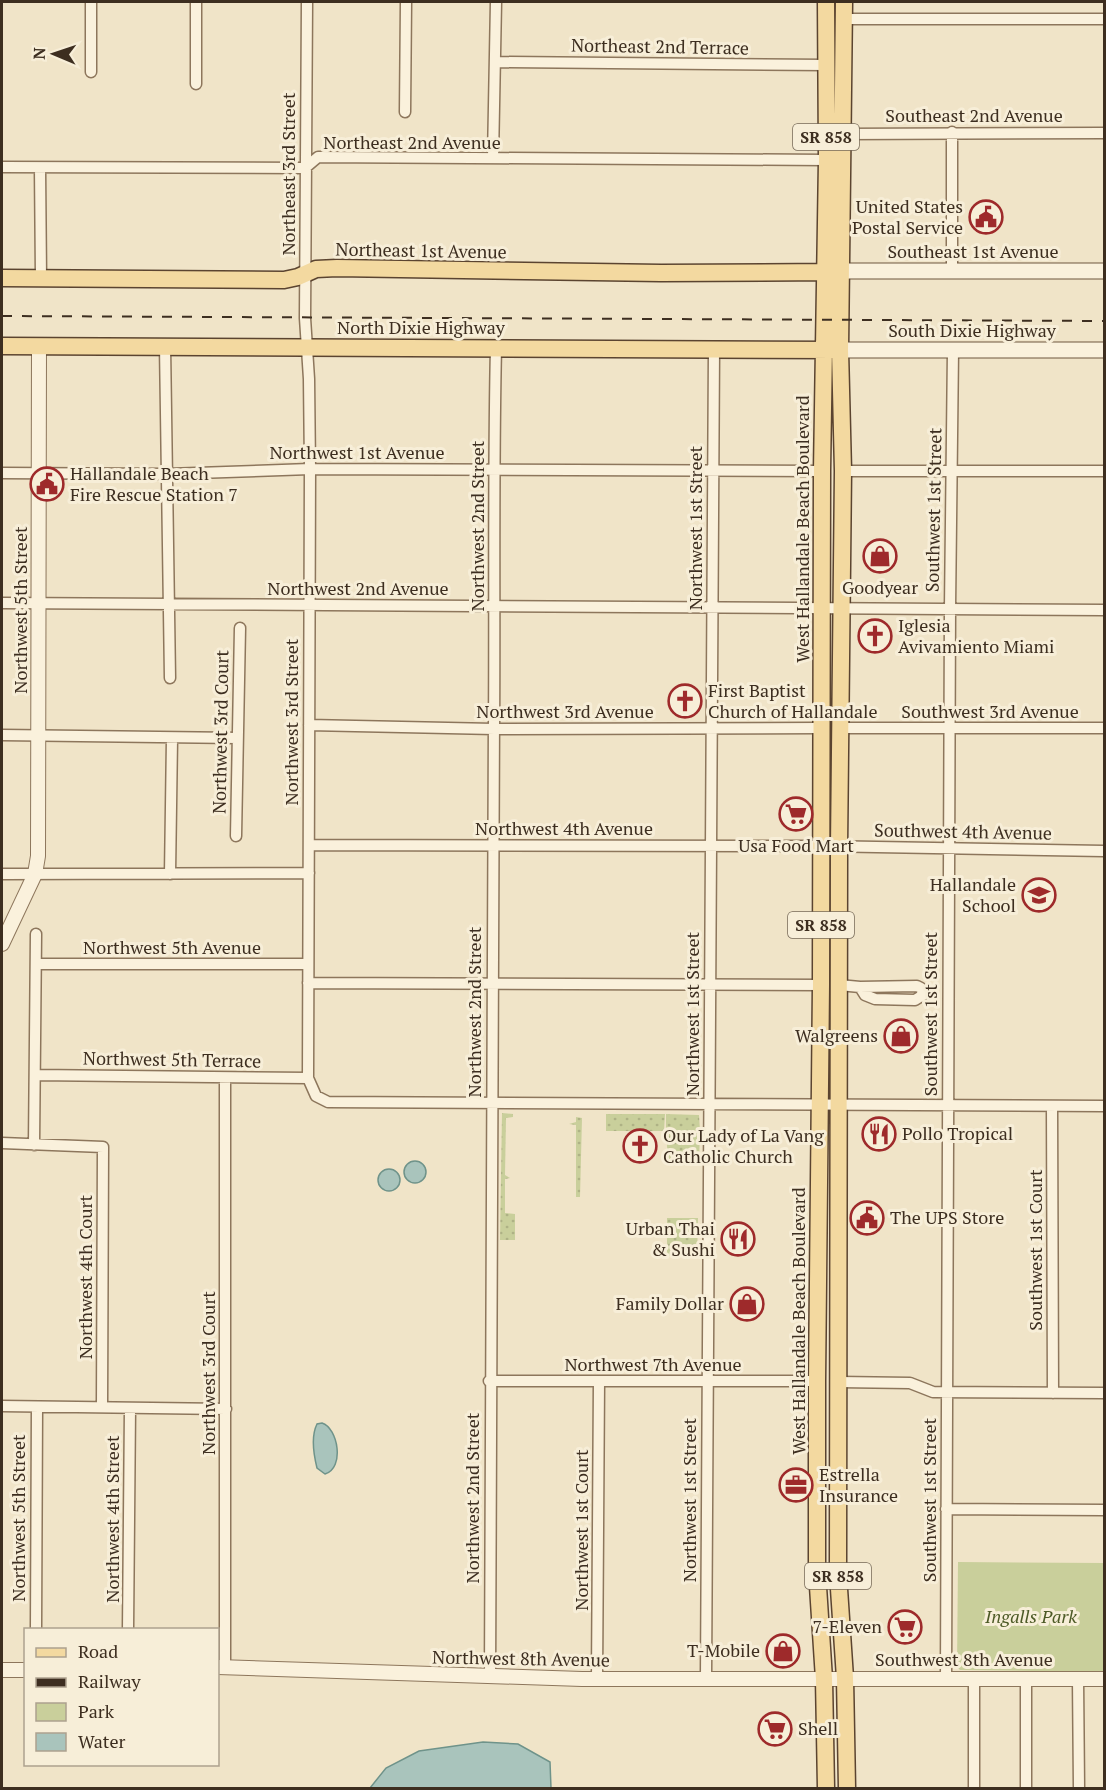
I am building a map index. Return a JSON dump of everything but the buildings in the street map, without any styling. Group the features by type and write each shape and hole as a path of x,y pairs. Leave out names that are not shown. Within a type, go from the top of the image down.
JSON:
{"main road":[{"name":"SR 858","path":"826,2 826,160 840,350"},
{"path":"836,2 844,42"},
{"name":"SR 858","path":"823,350 833,272 843,134 844,2"},
{"path":"826,65 834,73 834,118 843,134"},
{"name":"Northeast 1st Avenue","path":"2,278 284,280 316,269 337,268 491,269 501,272 833,272"},
{"name":"Southeast 1st Avenue","path":"833,272 1104,272"},
{"name":"North Dixie Highway","path":"2,346 840,350"},
{"name":"West Hallandale Beach Boulevard","path":"823,350 817,1381 818,1571 824,1679 826,1788"},
{"name":"West Hallandale Beach Boulevard","path":"840,350 843,471 838,847 840,985 837,1105 838,1574 845,1678 846,1788"},
{"name":"South Dixie Highway","path":"840,350 1104,350"},
{"path":"818,1343 828,1371 832,1378 839,1382"},
{"path":"817,1381 823,1384 829,1393 839,1415"}],"street":[{"path":"91,2 91,72"},
{"path":"196,2 196,84"},
{"name":"Northeast 3rd Street","path":"307,2 305,168 307,347"},
{"path":"405,112 406,2"},
{"path":"493,158 496,2"},
{"path":"844,19 1104,20"},
{"name":"Northeast 2nd Terrace","path":"495,62 826,65"},
{"path":"952,132 952,272"},
{"name":"Southeast 2nd Avenue","path":"843,134 1104,133"},
{"name":"Northeast 2nd Avenue","path":"2,167 305,168 318,158 826,160"},
{"path":"40,168 41,278"},
{"name":"Northwest 5th Street","path":"36,874 39,735 39,346"},
{"path":"165,346 170,678"},
{"name":"Northwest 3rd Street","path":"307,347 310,469 308,1078 316,1096 328,1102 490,1104"},
{"name":"Northwest 2nd Street","path":"490,1677 490,1104 496,348"},
{"name":"Northwest 1st Street","path":"706,1678 714,349"},
{"name":"Southwest 1st Street","path":"946,1678 947,1106 953,350"},
{"name":"Northwest 1st Avenue","path":"2,473 167,474 310,469 822,471"},
{"path":"843,471 1104,471"},
{"name":"Northwest 2nd Avenue","path":"2,603 1104,610"},
{"name":"Northwest 3rd Court","path":"236,836 240,628"},
{"name":"Northwest 3rd Avenue","path":"309,724 494,729 820,728"},
{"name":"Southwest 3rd Avenue","path":"840,728 1104,728"},
{"path":"2,735 172,739 237,738"},
{"path":"170,874 172,739"},
{"name":"Northwest 4th Avenue","path":"309,845 820,846"},
{"name":"Southwest 4th Avenue","path":"820,846 1104,851"},
{"path":"2,874 309,873"},
{"path":"2,944 36,874"},
{"path":"2,1143 34,1145 36,934"},
{"name":"Northwest 5th Avenue","path":"36,964 308,964"},
{"path":"308,983 821,985"},
{"path":"840,985 918,986 923,991 923,995 915,1000 875,999 865,995 860,987"},
{"name":"Northwest 5th Terrace","path":"36,1075 308,1078"},
{"name":"Northwest 3rd Court","path":"221,1667 226,1409 225,1078"},
{"path":"490,1104 1104,1106"},
{"name":"Southwest 1st Court","path":"1052,1106 1053,1393"},
{"name":"Northwest 4th Court","path":"34,1145 103,1147 102,1407"},
{"name":"Northwest 7th Avenue","path":"489,1381 817,1381"},
{"name":"Northwest 1st Court","path":"597,1679 599,1381"},
{"path":"839,1382 910,1383 928,1391 947,1392 1104,1393"},
{"path":"2,1406 226,1409"},
{"name":"Northwest 5th Street","path":"36,1628 37,1407"},
{"name":"Northwest 4th Street","path":"128,1628 130,1408"},
{"path":"946,1509 1104,1510"},
{"name":"Northwest 8th Avenue","path":"221,1667 490,1677 824,1679"},
{"path":"2,1670 24,1670"},
{"path":"974,1678 974,1788"},
{"path":"1026,1678 1026,1788"},
{"path":"1078,1678 1078,1788"},
{"name":"Southwest 8th Avenue","path":"824,1679 1104,1679"}],"green space":[{"path":"502,1113 513,1114 513,1117 506,1118 505,1175 510,1178 505,1179 505,1213 515,1214 515,1240 500,1240"},
{"path":"606,1114 665,1114 664,1131 606,1131"},
{"path":"666,1114 699,1115 700,1131 666,1131"},
{"path":"576,1117 582,1118 580,1197 576,1197 576,1125 569,1124 576,1122"},
{"path":"666,1133 700,1133 699,1160 668,1159"},
{"path":"667,1218 698,1218 697,1256 667,1256"},
{"name":"Ingalls Park","path":"958,1562 1104,1563 1104,1672 960,1670 957,1667"}],"water":[{"path":"415,1161 423,1164 426,1172 423,1180 415,1183 407,1180 404,1172 407,1164"},
{"path":"389,1169 397,1172 400,1180 397,1188 389,1191 381,1188 378,1180 381,1172"},
{"path":"322,1423 332,1432 337,1448 335,1464 325,1474 317,1468 314,1446 315,1429 317,1424"},
{"path":"483,1742 518,1744 550,1762 551,1788 370,1788 386,1768 419,1751"}],"railway":[{"path":"2,316 1104,321"}],"place":[{"name":"United States Postal Service","path":"986,217"},
{"name":"Hallandale Beach Fire Rescue Station 7","path":"47,484"},
{"name":"Goodyear","path":"880,556"},
{"name":"Iglesia Avivamiento Miami","path":"875,636"},
{"name":"First Baptist Church of Hallandale","path":"685,701"},
{"name":"Usa Food Mart","path":"796,814"},
{"name":"Hallandale School","path":"1039,895"},
{"name":"Walgreens","path":"901,1036"},
{"name":"Pollo Tropical","path":"879,1134"},
{"name":"Our Lady of La Vang Catholic Church","path":"640,1146"},
{"name":"The UPS Store","path":"867,1218"},
{"name":"Urban Thai & Sushi","path":"738,1239"},
{"name":"Family Dollar","path":"747,1304"},
{"name":"Estrella Insurance","path":"796,1485"},
{"name":"7-Eleven","path":"905,1627"},
{"name":"T-Mobile","path":"783,1651"},
{"name":"Shell","path":"775,1729"}]}
